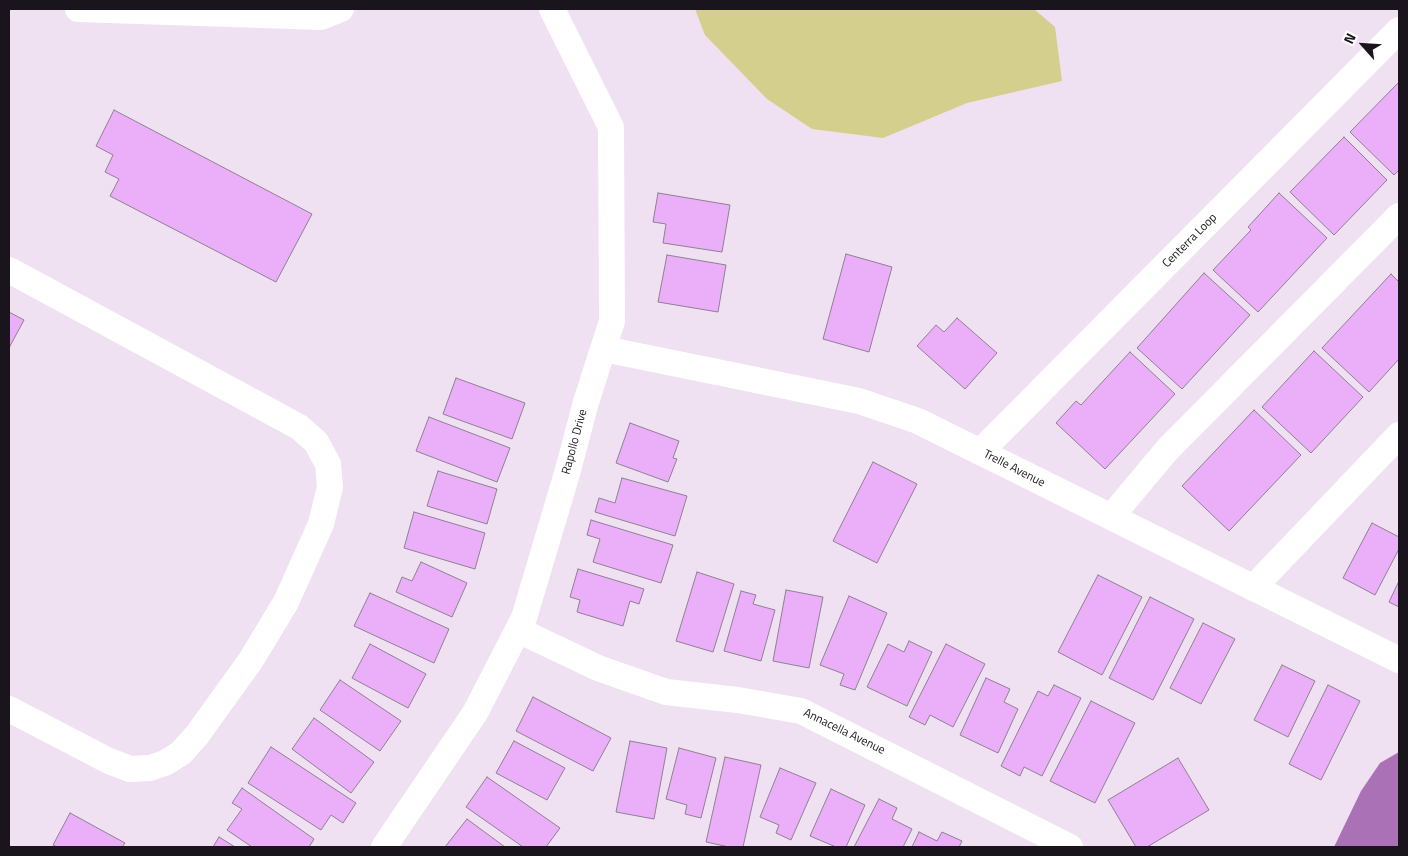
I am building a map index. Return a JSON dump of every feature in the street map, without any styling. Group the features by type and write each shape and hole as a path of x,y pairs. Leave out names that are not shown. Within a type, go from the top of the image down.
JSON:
{"street":[{"path":"78,9 321,17 341,9"},
{"name":"Rapollo Drive","path":"384,847 475,713 524,618 586,402 612,321 611,128 552,9"},
{"name":"Centerra Loop","path":"980,452 1399,30"},
{"path":"1111,517 1167,450 1399,216"},
{"path":"9,270 299,427 316,442 328,464 330,487 321,524 286,602 251,660 197,735 180,753 150,768 130,769 109,761 9,709"},
{"name":"Trelle Avenue","path":"604,349 859,401 918,421 1399,660"},
{"path":"1253,588 1399,435"},
{"name":"Annacella Avenue","path":"518,630 598,668 666,692 738,700 801,711 1070,847"}],"shaded area":[{"path":"695,9 1034,9 1055,27 1062,81 967,103 883,138 812,129 767,99 705,35"},
{"path":"1399,752 1399,847 1334,847 1361,791 1380,763"}],"building":[{"path":"1399,82 1399,170 1394,175 1350,132"},
{"path":"114,110 312,214 276,282 110,196 119,179 105,172 113,155 96,146"},
{"path":"1344,137 1387,180 1334,235 1290,192"},
{"path":"658,193 730,205 722,252 663,243 666,224 653,222"},
{"path":"1279,193 1327,238 1258,312 1213,270 1251,230 1248,227"},
{"path":"846,254 892,267 869,352 823,339"},
{"path":"667,255 726,265 718,312 658,302"},
{"path":"1204,273 1250,315 1182,389 1137,348"},
{"path":"1391,274 1399,282 1399,359 1369,392 1322,348"},
{"path":"9,312 24,320 9,348"},
{"path":"957,318 997,353 965,389 917,346 936,325 944,332"},
{"path":"1314,351 1363,397 1311,453 1262,407"},
{"path":"1130,352 1175,394 1105,469 1056,423 1076,401 1081,405"},
{"path":"456,378 525,403 512,439 443,414"},
{"path":"1254,410 1301,455 1229,531 1182,486"},
{"path":"429,417 510,448 497,482 416,451"},
{"path":"630,423 679,441 673,458 677,459 668,482 616,463"},
{"path":"873,462 917,484 877,563 833,541"},
{"path":"438,471 497,489 487,524 427,506"},
{"path":"622,478 687,496 675,536 595,512 599,498 615,503"},
{"path":"414,512 485,533 475,569 404,548"},
{"path":"591,520 673,545 661,583 593,562 600,539 587,535"},
{"path":"1372,523 1399,537 1399,549 1375,595 1343,578"},
{"path":"421,562 467,583 452,617 396,592 402,577 412,581"},
{"path":"578,569 644,589 639,604 630,601 623,626 577,612 580,600 570,597"},
{"path":"697,572 734,584 713,652 676,641"},
{"path":"1098,575 1142,597 1102,675 1058,652"},
{"path":"1399,581 1399,607 1389,602"},
{"path":"786,590 823,597 809,668 773,661"},
{"path":"741,591 756,595 753,604 775,610 761,661 724,651"},
{"path":"370,593 449,629 434,663 354,626"},
{"path":"849,596 887,613 855,690 840,685 844,674 820,665"},
{"path":"1150,597 1194,619 1153,700 1109,678"},
{"path":"1203,623 1235,639 1201,704 1170,688"},
{"path":"909,641 932,652 907,706 867,687 888,644 904,652"},
{"path":"370,644 426,674 408,708 352,678"},
{"path":"946,644 985,664 953,727 930,715 925,725 909,717"},
{"path":"1282,665 1315,681 1288,737 1254,720"},
{"path":"986,678 1010,689 1004,702 1018,709 998,753 960,735"},
{"path":"340,680 401,721 380,751 320,710"},
{"path":"1054,685 1081,698 1042,776 1024,767 1020,776 1001,766 1038,691 1048,696"},
{"path":"1328,685 1360,701 1321,780 1289,764"},
{"path":"533,697 611,738 593,771 516,731"},
{"path":"1091,701 1135,723 1095,803 1050,781"},
{"path":"314,718 374,762 351,793 292,749"},
{"path":"514,741 565,768 547,800 496,773"},
{"path":"630,741 667,748 654,819 616,812"},
{"path":"271,747 356,803 343,823 331,815 321,830 248,783"},
{"path":"679,748 716,758 701,818 685,814 687,805 666,799"},
{"path":"725,757 761,765 743,847 729,847 706,842"},
{"path":"1178,758 1209,810 1147,847 1136,847 1108,800"},
{"path":"780,768 816,783 791,840 776,833 779,825 760,817"},
{"path":"487,777 560,828 546,847 523,847 466,807"},
{"path":"242,788 314,839 309,847 252,847 227,830 242,809 232,803"},
{"path":"831,789 865,805 846,847 836,847 810,836"},
{"path":"879,799 897,808 892,819 912,829 903,847 854,847"},
{"path":"70,813 125,843 122,847 57,847 53,845"},
{"path":"467,819 505,847 445,847"},
{"path":"919,832 937,841 942,832 962,841 959,847 912,847"},
{"path":"219,837 235,847 213,847"}]}
